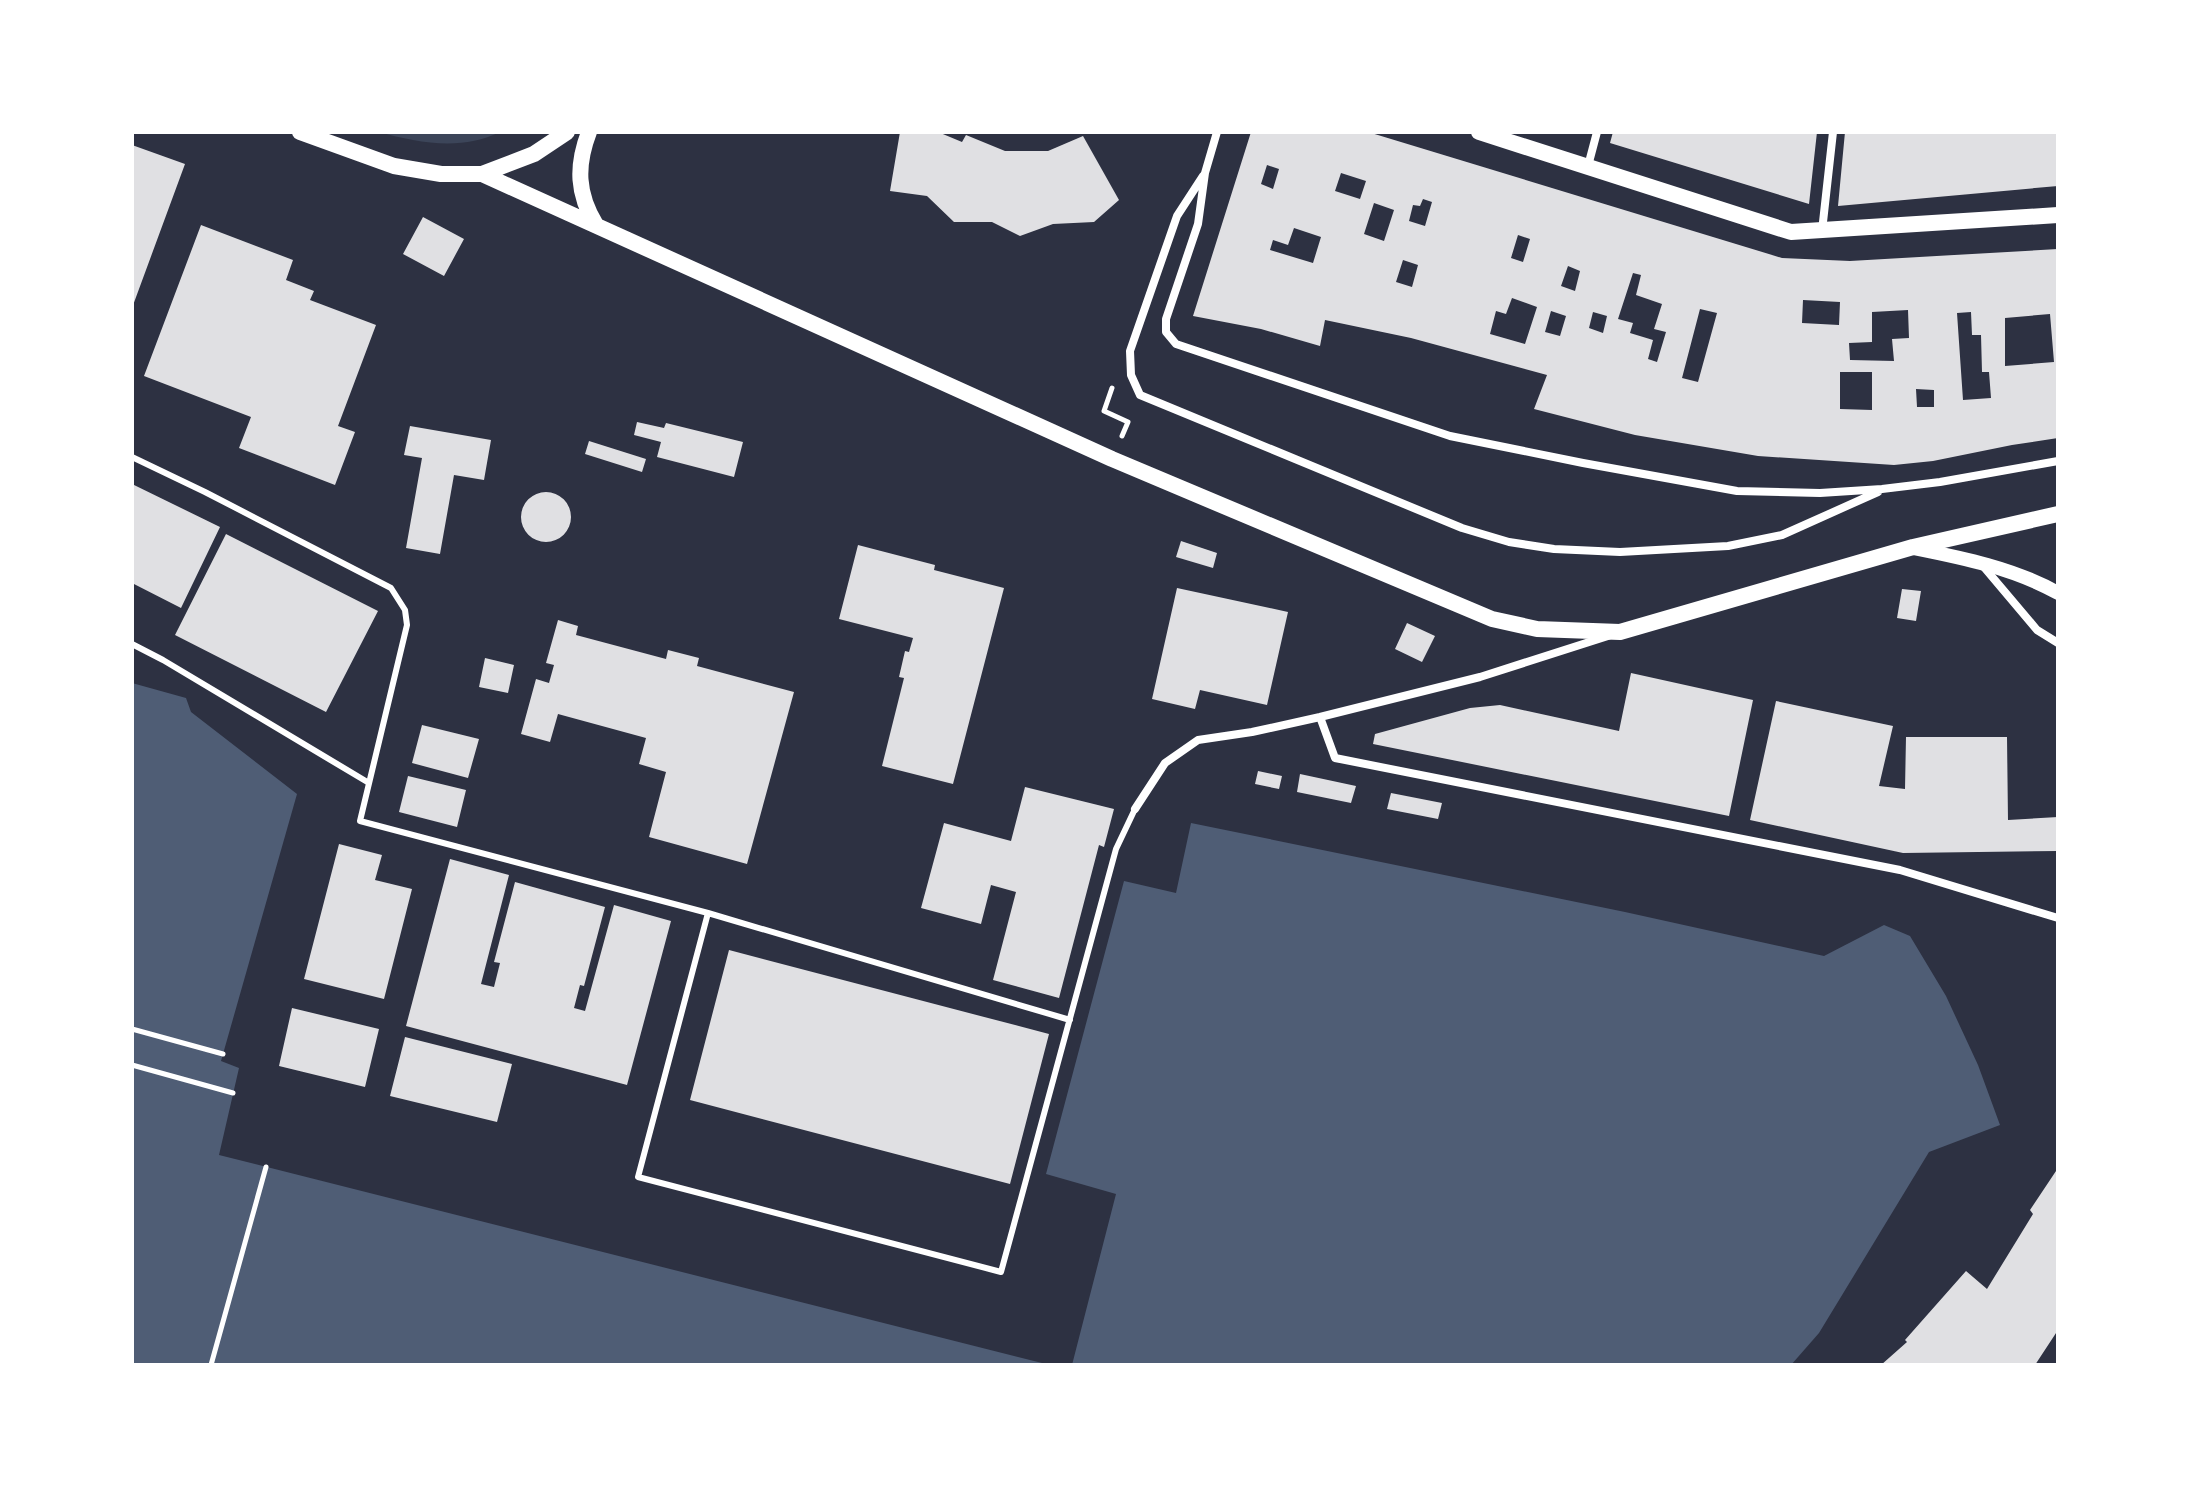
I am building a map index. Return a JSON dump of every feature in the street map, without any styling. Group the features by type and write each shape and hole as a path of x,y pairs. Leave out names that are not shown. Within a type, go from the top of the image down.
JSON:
{"main road":[{"path":"300,132 394,166 441,174 482,174 534,154 567,132"},
{"path":"589,132 580,167 581,187 585,207 596,225"},
{"path":"1479,132 1791,232 2058,215"},
{"path":"482,174 1112,459 1492,619 1537,629 1620,632 1913,547 2058,514"}],"street":[{"path":"1217,132 1205,173 1198,224 1166,319 1166,332 1176,344 1450,436 1737,491 1820,493 1882,489 2058,461"},
{"path":"1588,166 1597,132"},
{"path":"1822,231 1833,132"},
{"path":"1205,173 1177,216 1130,351 1131,375 1140,395 1462,528 1509,542 1554,549 1620,552 1728,546 1782,535 1882,489"},
{"path":"1913,547 1981,562 2035,580 2058,593"},
{"path":"1981,562 2037,630 2058,643"},
{"path":"1135,809 1165,763 1198,740 1320,717 1480,677 1620,632"},
{"path":"1320,717 1335,758 1900,870 2058,918"}],"lane":[{"path":"132,457 391,588 405,610 407,625 360,821 708,913 1070,1020"},
{"path":"132,644 369,783"},
{"path":"708,913 638,1177 1001,1272 1116,849 1135,809"}],"path":[{"path":"1106,407 1104,411 1128,422"},
{"path":"132,1029 223,1054"},
{"path":"132,1065 233,1093"},
{"path":"211,1365 266,1167"}],"shaded area":[{"path":"379,132 500,132 471,142 440,143"},
{"path":"132,683 186,698 191,712 297,794 221,1061 239,1068 219,1155 1050,1365 132,1365"},
{"path":"1191,823 1824,956 1884,925 1910,936 1946,996 1978,1065 2000,1125 1929,1152 1819,1333 1791,1365 1072,1365 1116,1194 1046,1174 1124,881 1176,893"}],"building":[{"path":"900,132 938,132 962,142 966,135 1005,151 1048,151 1083,136 1119,200 1094,222 1053,224 1020,236 992,222 954,222 927,196 890,191"},
{"path":"1251,132 1368,132 1782,258 1850,261 2058,249 2058,438 1894,465 1758,456 1635,435 1534,409 1547,375 1411,338 1325,320 1320,346 1261,329 1193,316","holes":["1267,165 1279,169 1273,189 1261,184","1341,173 1366,181 1360,199 1335,191","1423,199 1432,202 1425,226 1409,221 1413,205 1420,206","1374,203 1394,210 1384,241 1364,234","1294,228 1321,237 1313,263 1270,250 1273,240 1288,245","1518,235 1530,239 1523,262 1511,258","1403,260 1418,265 1412,287 1396,282","1568,266 1580,271 1575,291 1561,286","1633,273 1641,275 1636,295 1662,304 1654,329 1666,332 1657,362 1648,359 1653,340 1630,333 1633,323 1618,319","1512,298 1537,307 1525,344 1490,334 1496,311 1506,314","1803,300 1840,302 1839,325 1802,323","1700,309 1717,313 1698,382 1682,378","1908,310 1909,338 1892,339 1894,361 1850,360 1849,343 1872,342 1872,312","1551,311 1566,316 1560,336 1545,332","1593,312 1607,316 1603,333 1589,328","1971,312 1972,335 1981,335 1982,372 1989,372 1991,398 1963,400 1957,313","2050,314 2054,362 2005,366 2005,318","1840,372 1872,372 1872,410 1840,409","1916,389 1934,390 1934,407 1917,407"]},
{"path":"1613,132 1817,132 1809,204 1610,143"},
{"path":"1845,132 2058,132 2058,186 1838,206"},
{"path":"132,145 185,164 132,308"},
{"path":"423,217 464,239 444,276 403,254"},
{"path":"201,225 293,260 286,280 314,291 310,300 376,325 338,426 355,432 335,485 239,448 251,417 144,376"},
{"path":"637,422 664,428 666,423 743,442 734,477 657,457 661,442 634,435"},
{"path":"410,426 491,440 484,480 454,475 440,554 406,548 422,458 404,455"},
{"path":"589,441 646,459 642,472 585,454"},
{"path":"132,484 220,527 181,608 132,583"},
{"path":"546,492 564,499 571,517 564,535 546,542 528,535 521,517 528,499"},
{"path":"226,534 378,611 326,712 175,635"},
{"path":"1181,541 1217,553 1213,568 1176,557"},
{"path":"858,545 935,565 934,570 1004,588 953,784 882,766 904,678 899,677 905,651 909,652 913,638 839,619"},
{"path":"1177,588 1288,612 1267,705 1200,690 1195,709 1152,699"},
{"path":"1902,589 1921,591 1916,621 1897,618"},
{"path":"558,620 578,626 576,635 666,659 668,650 699,658 697,666 794,692 747,864 649,837 666,772 639,764 646,738 558,714 550,742 521,734 536,679 549,683 554,665 546,663"},
{"path":"1407,623 1435,636 1422,662 1395,649"},
{"path":"485,658 514,665 508,693 479,687"},
{"path":"1631,673 1753,700 1729,816 1373,744 1375,734 1470,708 1500,705 1619,731"},
{"path":"1776,701 1893,726 1879,786 1905,789 1906,737 2007,737 2008,820 2058,817 2058,851 1903,853 1750,820"},
{"path":"422,725 479,739 468,778 412,763"},
{"path":"1258,771 1282,776 1279,789 1255,784"},
{"path":"1300,774 1356,786 1351,803 1297,792"},
{"path":"408,776 466,790 457,827 399,812"},
{"path":"1025,787 1114,809 1104,847 1099,845 1059,998 993,980 1016,892 991,885 981,924 921,908 944,823 1011,841"},
{"path":"1391,793 1442,803 1438,819 1387,809"},
{"path":"339,844 382,855 375,880 412,889 384,999 304,979"},
{"path":"450,859 509,875 481,984 494,987 500,963 494,962 515,882 605,907 584,986 580,985 574,1008 585,1011 614,905 671,921 627,1085 406,1026"},
{"path":"729,950 1049,1034 1010,1184 690,1100"},
{"path":"292,1008 379,1029 365,1087 279,1066"},
{"path":"405,1037 512,1064 497,1122 390,1096"},
{"path":"2058,1168 2058,1330 2035,1365 1881,1365 1907,1342 1905,1340 1966,1271 1987,1289 2033,1214 2030,1210"}]}
